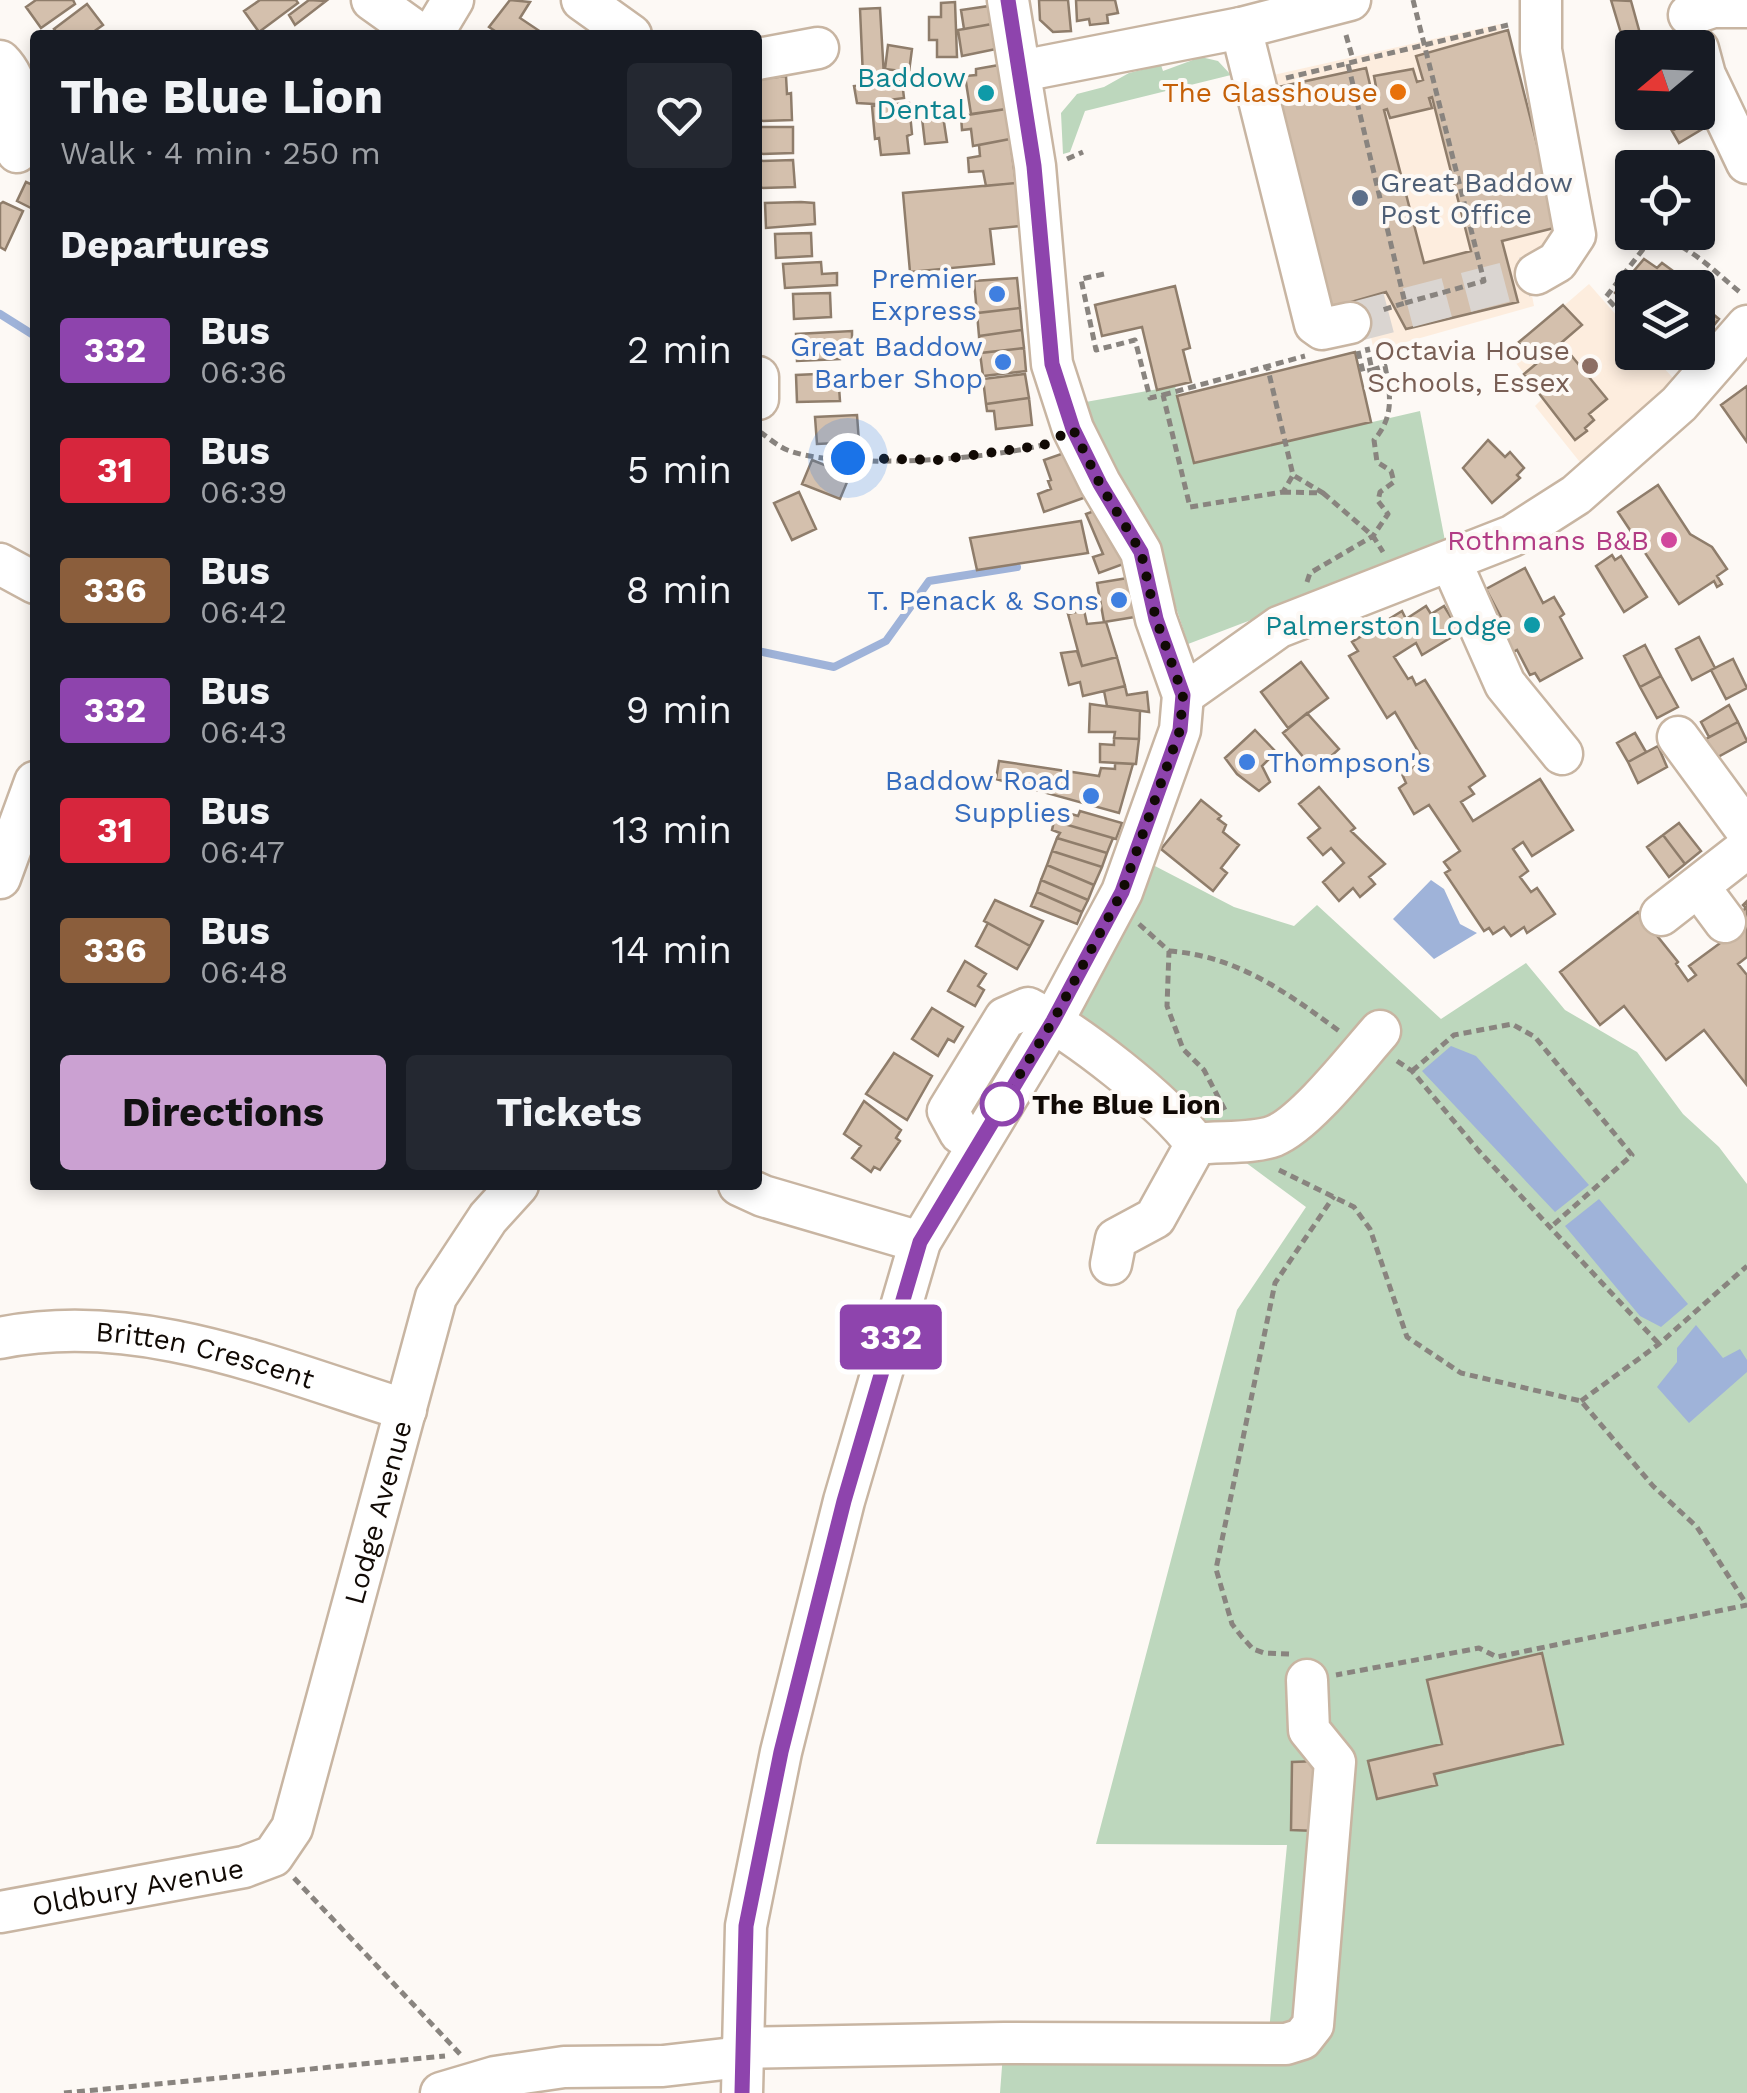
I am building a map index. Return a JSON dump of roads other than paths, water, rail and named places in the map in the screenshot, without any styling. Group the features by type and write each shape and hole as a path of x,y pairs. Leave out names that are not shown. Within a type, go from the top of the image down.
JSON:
{"street":[{"path":"372,0 414,30"},
{"path":"435,30 453,0"},
{"path":"582,0 624,30"},
{"path":"741,2066 746,1926 781,1752 844,1501 920,1242 1053,1021 1122,892 1180,730 1183,695 1156,619 1141,552 1073,429 1052,364 1034,166 1008,0"},
{"path":"1021,71 1241,28 1350,0"},
{"path":"1747,6 1713,7 1691,28 1705,75 1747,162"},
{"path":"1536,274 1557,262 1575,235 1541,50 1541,8"},
{"path":"1241,28 1315,324 1322,329 1362,328"},
{"path":"762,58 818,48"},
{"path":"0,61 16,86 17,153"},
{"path":"1183,695 1279,627 1512,536 1576,496 1679,404 1747,326"},
{"path":"1451,562 1505,684 1562,754"},
{"path":"0,564 30,580"},
{"path":"1678,737 1747,832"},
{"path":"0,878 30,796"},
{"path":"1662,915 1747,848"},
{"path":"1699,887 1724,922"},
{"path":"1053,1021 1177,1119 1215,1142 1274,1136 1293,1125 1372,1040"},
{"path":"1111,1264 1116,1239 1155,1218 1215,1142"},
{"name":"Lodge Avenue","path":"273,1856 292,1828 436,1298 488,1218 513,1190"},
{"path":"749,1190 920,1242"},
{"name":"Britten Crescent","path":"0,1338 76,1330 167,1338 406,1410"},
{"path":"441,2093 495,2077 564,2066 741,2066 1004,2043 1286,2044 1302,2039 1314,2025 1334,1762 1309,1730 1307,1680"},
{"name":"Oldbury Avenue","path":"0,1912 210,1875 273,1856"}],"water":[{"path":"1431,880 1444,889 1460,924 1477,933 1434,959 1393,919"},
{"path":"1451,1046 1476,1056 1589,1185 1555,1212 1422,1071"},
{"path":"1599,1199 1688,1304 1661,1327 1640,1316 1565,1226"},
{"path":"1696,1325 1723,1358 1740,1349 1747,1360 1747,1372 1689,1423 1657,1387 1677,1362 1677,1348"}],"waterway":[{"path":"0,314 30,333"},
{"path":"762,652 834,667 886,641 929,581 1017,567"}],"tunnel":[{"path":"1350,323 1536,274"}],"place":[{"name":"The Glasshouse","path":"1398,92"},
{"name":"Baddow Dental","path":"986,93"},
{"name":"Great Baddow Post Office","path":"1360,198"},
{"name":"Premier Express","path":"997,294"},
{"name":"Great Baddow Barber Shop","path":"1003,362"},
{"name":"Octavia House Schools, Essex","path":"1590,366"},
{"name":"Rothmans B&B","path":"1669,540"},
{"name":"T. Penack & Sons","path":"1119,600"},
{"name":"Palmerston Lodge","path":"1532,625"},
{"name":"Thompson's","path":"1247,762"},
{"name":"Baddow Road Supplies","path":"1091,796"},
{"name":"The Blue Lion","path":"1002,1104"}]}
